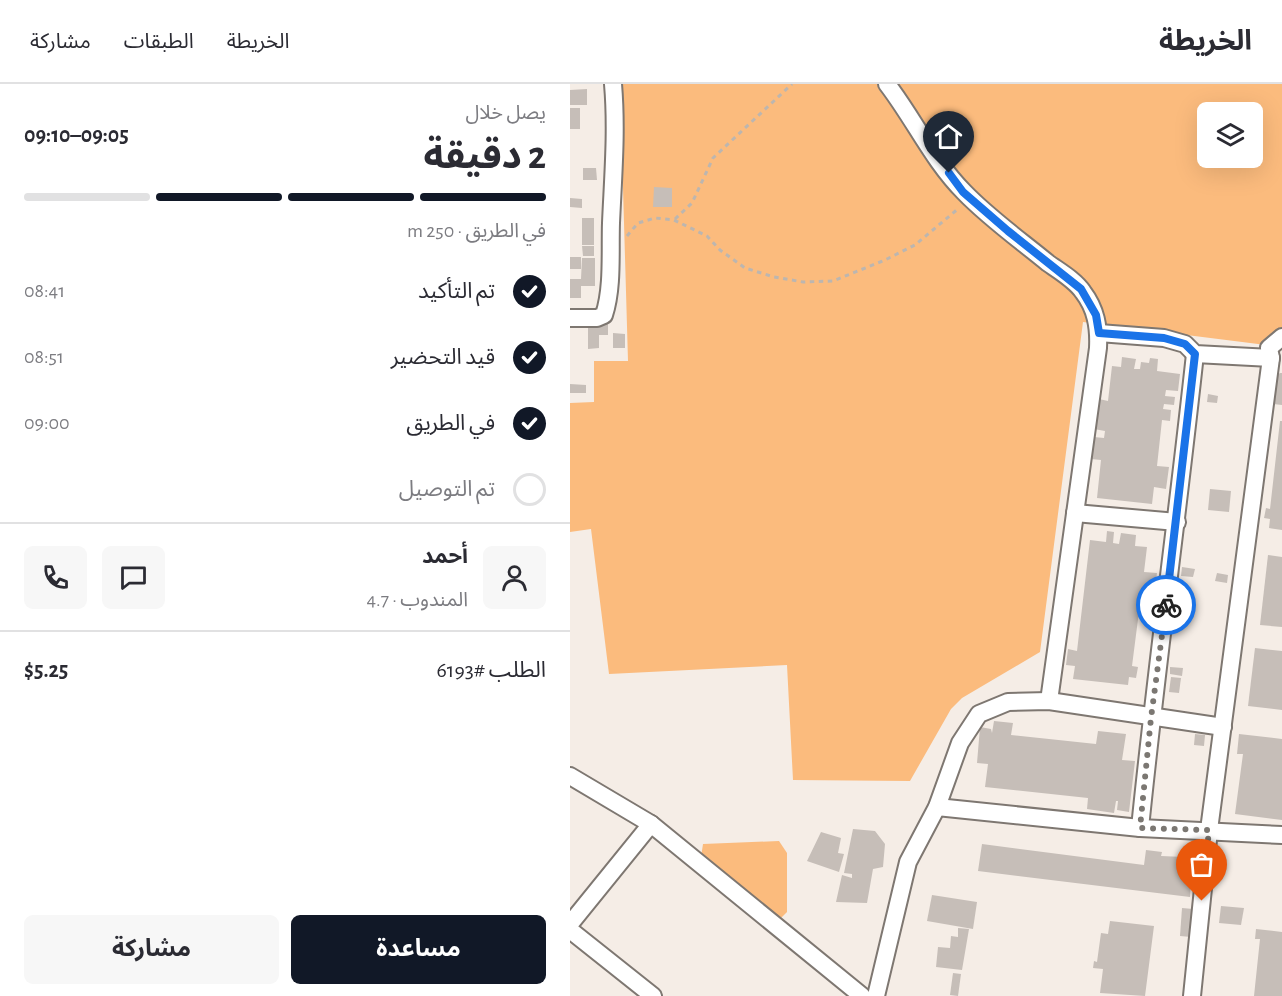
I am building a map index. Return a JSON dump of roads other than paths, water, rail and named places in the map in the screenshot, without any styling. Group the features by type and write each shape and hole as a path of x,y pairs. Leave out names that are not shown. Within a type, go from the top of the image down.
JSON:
{"street":[{"path":"570,318 597,318 604,315 606,307 610,270 613,84"},
{"path":"887,84 904,105 935,154 970,197 1008,231 1081,289 1096,315 1099,333 1049,701"},
{"path":"1099,333 1164,338 1185,344 1195,354 1271,358"},
{"path":"1192,996 1209,830 1271,358 1269,348 1282,337"},
{"path":"1140,828 1195,354"},
{"path":"1075,513 1177,522"},
{"path":"876,996 908,862 937,807 960,742 979,714 1008,702 1049,701 1223,727"},
{"path":"570,776 651,824 862,996"},
{"path":"937,807 1140,828 1282,835"},
{"path":"570,924 651,824"},
{"path":"570,930 653,996"}]}
